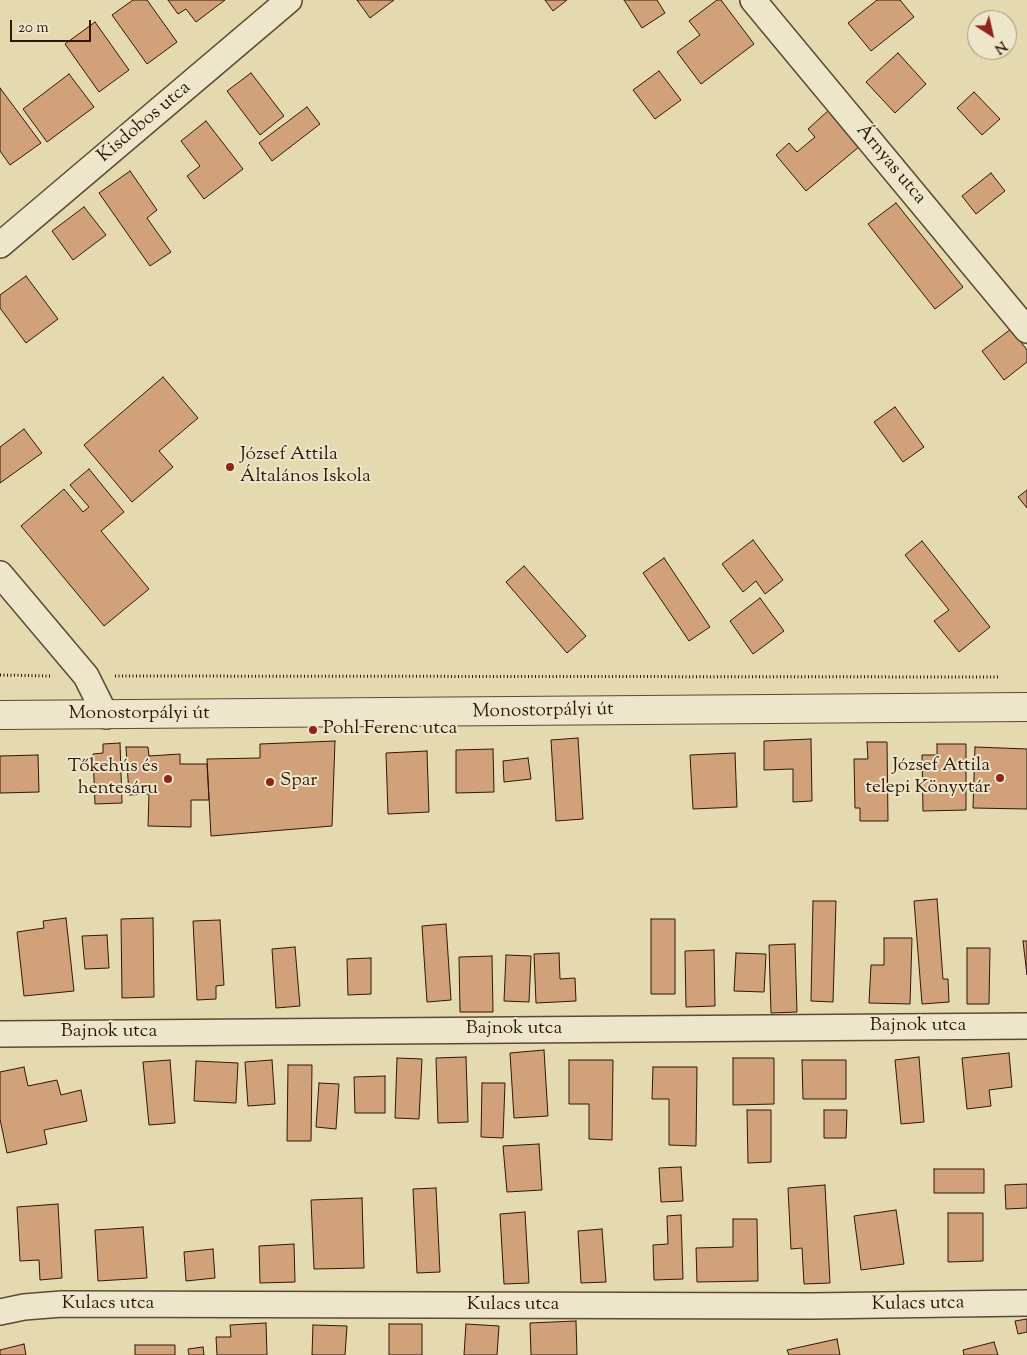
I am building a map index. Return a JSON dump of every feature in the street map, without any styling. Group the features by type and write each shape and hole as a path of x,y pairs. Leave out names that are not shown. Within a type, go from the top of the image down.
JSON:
{"street":[{"name":"Kisdobos utca","path":"0,245 290,0"},
{"name":"Árnyas utca","path":"753,0 1027,330"},
{"path":"0,574 86,676 106,716"},
{"name":"Monostorpályi út","path":"0,715 106,716 1027,708"},
{"name":"Bajnok utca","path":"0,1034 1027,1026"},
{"name":"Kulacs utca","path":"0,1312 24,1307 62,1304 812,1306 1027,1303"}],"path":[{"path":"0,675 1007,677"}],"building":[{"path":"133,0 147,0 177,42 147,64 112,15"},
{"path":"168,0 225,0 196,22 186,9 178,14"},
{"path":"357,0 394,0 370,18"},
{"path":"545,0 567,0 553,11"},
{"path":"624,0 657,0 665,13 642,28"},
{"path":"717,0 721,0 754,44 701,84 677,52 700,35 689,21"},
{"path":"877,0 900,0 914,17 871,51 848,23"},
{"path":"95,22 129,70 99,92 65,44"},
{"path":"898,53 926,84 895,113 866,82"},
{"path":"659,71 681,100 655,119 633,90"},
{"path":"251,73 284,116 260,135 227,91"},
{"path":"69,74 94,107 47,142 23,109"},
{"path":"0,88 41,143 10,165 0,151"},
{"path":"974,92 1000,119 982,135 957,108"},
{"path":"307,107 320,124 272,161 259,143"},
{"path":"829,110 860,146 806,191 776,155 789,143 797,152 815,137 808,129"},
{"path":"206,121 243,169 204,199 187,176 200,166 181,141"},
{"path":"130,171 157,210 147,218 171,252 150,266 99,193"},
{"path":"991,173 1005,191 976,214 962,196"},
{"path":"896,203 963,287 935,309 868,224"},
{"path":"84,207 106,235 73,260 52,231"},
{"path":"26,276 58,319 26,343 0,308 0,295"},
{"path":"1011,329 1027,350 1027,362 1004,380 982,351"},
{"path":"163,377 198,418 159,451 173,467 132,502 84,445"},
{"path":"895,407 924,447 903,462 874,422"},
{"path":"24,429 42,453 0,483 0,447"},
{"path":"89,469 124,512 101,531 149,589 104,626 21,526 64,489 83,512 89,507 70,485"},
{"path":"1027,490 1027,508 1018,497"},
{"path":"753,540 783,580 765,594 756,581 743,592 722,564"},
{"path":"922,541 990,627 959,652 934,621 949,610 905,555"},
{"path":"664,558 710,627 689,641 643,573"},
{"path":"524,566 586,636 567,653 506,582"},
{"path":"760,598 784,631 753,654 730,621"},
{"path":"578,738 583,819 556,821 551,740"},
{"path":"811,739 812,801 793,802 793,769 764,770 764,741"},
{"name":"Spar","path":"335,741 332,826 211,836 207,759 260,758 260,744"},
{"path":"867,742 887,742 888,821 860,821 860,808 855,808 854,759 868,759"},
{"path":"120,743 122,803 95,804 93,754 103,753 103,744"},
{"path":"937,744 966,744 966,810 923,811 922,755 937,755"},
{"name":"Tőkehús és hentesáru","path":"126,747 148,747 149,756 180,754 180,764 207,764 209,800 191,800 191,827 148,826 149,794 129,795"},
{"name":"József Attila telepi Könyvtár","path":"975,747 1027,749 1027,809 973,808"},
{"path":"493,749 494,792 456,793 456,750"},
{"path":"427,751 429,812 388,814 386,753"},
{"path":"735,753 737,807 693,809 690,755"},
{"path":"38,755 39,792 0,793 0,756"},
{"path":"528,758 531,779 504,782 503,761"},
{"path":"937,899 943,979 948,979 949,1002 922,1004 914,901"},
{"path":"813,901 836,901 833,1002 811,1001"},
{"path":"66,918 74,991 24,996 17,932 44,928 43,921"},
{"path":"153,918 154,997 122,998 121,919"},
{"path":"651,919 675,919 675,994 651,994"},
{"path":"220,920 224,985 216,986 216,999 197,1000 193,921"},
{"path":"446,924 451,1000 427,1002 422,926"},
{"path":"107,935 109,968 85,969 82,936"},
{"path":"884,938 912,938 910,1004 869,1003 871,965 884,965"},
{"path":"1023,941 1027,941 1027,975"},
{"path":"795,944 797,1012 771,1013 769,945"},
{"path":"295,947 300,1006 276,1008 272,949"},
{"path":"967,948 990,948 989,1004 967,1004"},
{"path":"714,950 715,1006 686,1007 685,951"},
{"path":"559,953 560,979 575,978 576,1001 536,1003 534,954"},
{"path":"736,953 766,954 764,992 734,991"},
{"path":"506,955 531,956 529,1002 504,1001"},
{"path":"492,956 493,1012 460,1012 459,957"},
{"path":"371,958 371,994 348,995 347,959"},
{"path":"544,1050 548,1116 514,1118 510,1053"},
{"path":"1009,1053 1012,1087 989,1090 991,1106 967,1109 962,1058"},
{"path":"466,1057 468,1122 438,1123 436,1058"},
{"path":"919,1057 924,1122 901,1124 895,1060"},
{"path":"397,1058 422,1059 419,1119 395,1118"},
{"path":"733,1058 774,1058 774,1104 733,1105"},
{"path":"170,1060 175,1123 149,1125 143,1062"},
{"path":"272,1060 275,1104 248,1106 245,1062"},
{"path":"569,1060 613,1060 612,1140 589,1139 589,1104 569,1104"},
{"path":"802,1060 846,1060 846,1099 803,1099"},
{"path":"196,1061 238,1063 236,1103 194,1101"},
{"path":"288,1065 312,1065 311,1141 287,1141"},
{"path":"24,1067 28,1086 57,1080 61,1095 81,1090 87,1121 44,1130 47,1144 7,1153 0,1119 0,1072"},
{"path":"653,1067 697,1067 696,1146 669,1145 669,1099 652,1099"},
{"path":"385,1076 385,1113 355,1113 354,1077"},
{"path":"319,1083 339,1084 336,1129 316,1127"},
{"path":"482,1083 505,1083 503,1138 481,1137"},
{"path":"747,1110 771,1110 771,1162 748,1163"},
{"path":"824,1110 847,1110 846,1138 824,1138"},
{"path":"539,1144 542,1190 507,1192 503,1146"},
{"path":"681,1167 683,1201 661,1202 659,1168"},
{"path":"934,1169 984,1169 984,1193 934,1193"},
{"path":"1027,1184 1027,1208 1006,1209 1005,1185"},
{"path":"825,1185 830,1283 804,1284 802,1248 791,1249 788,1188"},
{"path":"436,1188 440,1272 417,1273 413,1189"},
{"path":"362,1198 364,1268 314,1269 311,1200"},
{"path":"58,1204 62,1278 40,1280 39,1260 20,1261 17,1207"},
{"path":"896,1210 904,1264 861,1270 854,1216"},
{"path":"525,1212 529,1283 504,1284 500,1214"},
{"path":"948,1213 983,1213 983,1261 948,1262"},
{"path":"681,1215 683,1279 654,1280 653,1245 668,1244 667,1216"},
{"path":"733,1219 757,1219 758,1281 697,1282 696,1248 733,1247"},
{"path":"143,1227 147,1278 98,1281 95,1230"},
{"path":"602,1229 606,1282 581,1283 578,1231"},
{"path":"294,1244 295,1282 260,1283 259,1246"},
{"path":"213,1249 215,1278 186,1281 184,1252"},
{"path":"1027,1319 1027,1332 1018,1334 1015,1321"},
{"path":"576,1321 577,1355 531,1355 530,1323"},
{"path":"266,1323 267,1355 217,1355 216,1337 231,1337 230,1325"},
{"path":"389,1324 422,1324 422,1355 389,1355"},
{"path":"466,1324 499,1326 497,1355 464,1355"},
{"path":"313,1325 347,1326 345,1355 312,1355"},
{"path":"837,1339 840,1355 789,1355 787,1350"},
{"path":"994,1342 998,1355 964,1355 963,1350"},
{"path":"24,1344 26,1355 0,1355 0,1350"},
{"path":"135,1345 175,1345 175,1355 135,1355"},
{"path":"203,1347 204,1355 189,1355 188,1349"}],"place":[{"name":"József Attila Általános Iskola","path":"230,467"},
{"name":"Pohl Ferenc utca","path":"313,730"},
{"name":"József Attila telepi Könyvtár","path":"1000,778"},
{"name":"Tőkehús és hentesáru","path":"168,779"},
{"name":"Spar","path":"270,782"}]}
